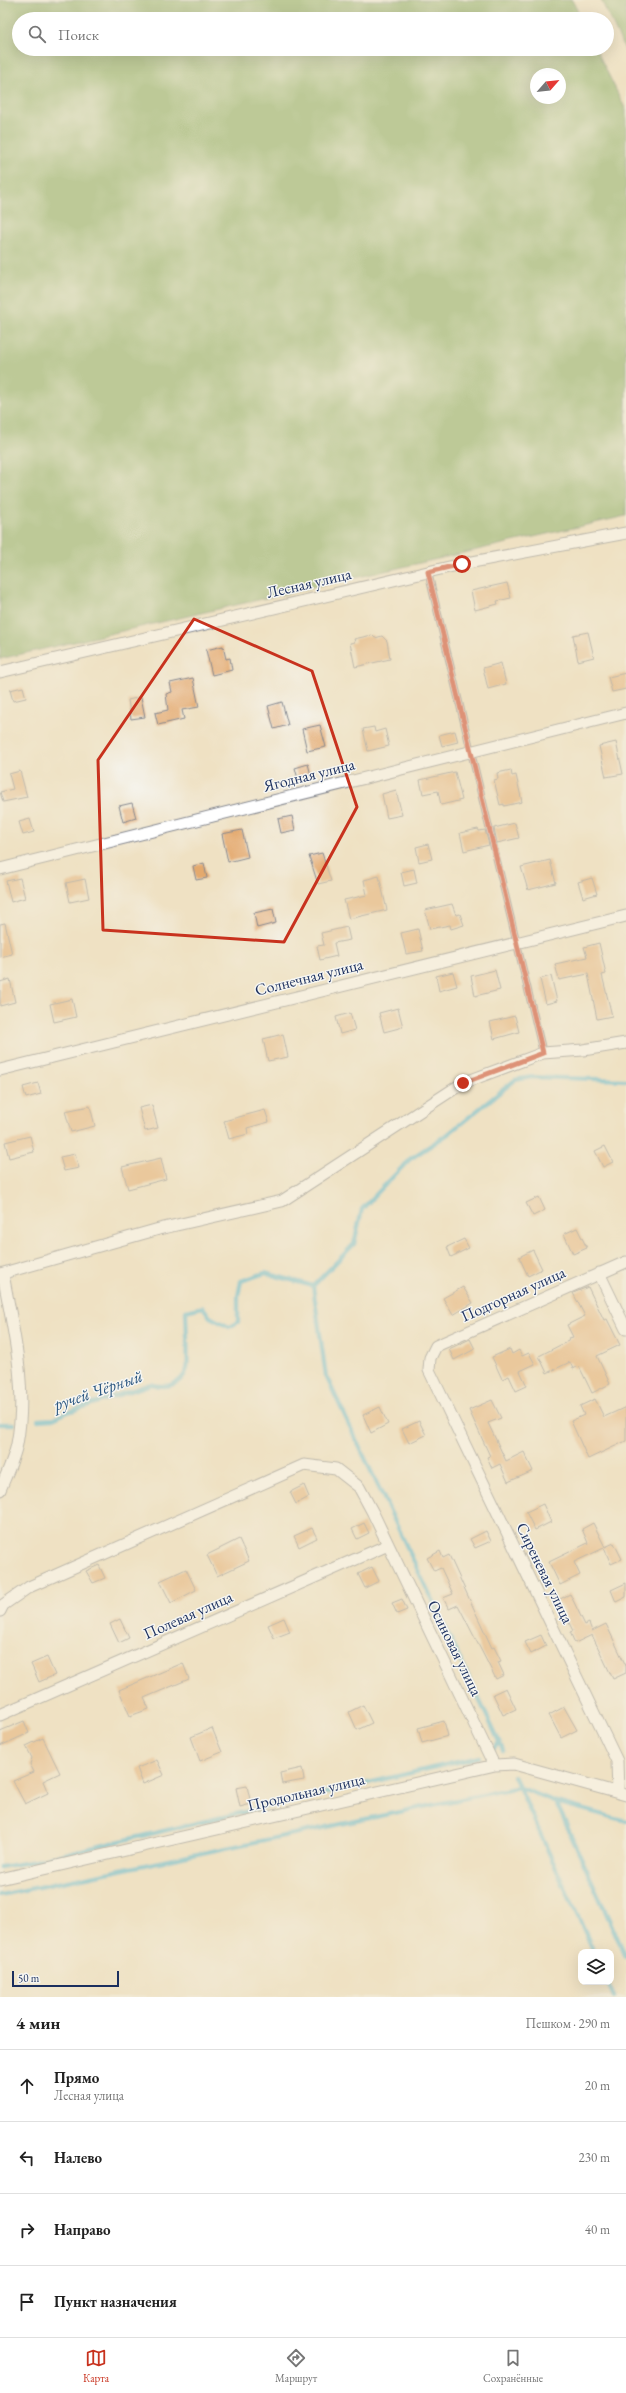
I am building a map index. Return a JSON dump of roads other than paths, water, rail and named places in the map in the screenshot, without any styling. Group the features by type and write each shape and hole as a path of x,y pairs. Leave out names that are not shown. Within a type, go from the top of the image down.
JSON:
{"street":[{"name":"Лесная улица","path":"0,672 428,572 626,533"},
{"name":"Ягодная улица","path":"0,869 626,713"},
{"name":"Солнечная улица","path":"0,1070 626,916"},
{"path":"0,1490 17,1446 22,1409 20,1368 1,1274 159,1229 282,1201 463,1083 543,1053 583,1050 626,1043"},
{"name":"Подгорная улица","path":"430,1370 430,1358 436,1346 626,1262"},
{"path":"599,1273 626,1329"},
{"name":"Сиреневая улица","path":"430,1370 617,1761 622,1794"},
{"name":"Осиновая улица","path":"0,1611 4,1605 30,1587 304,1465 336,1469 359,1487 494,1765"},
{"name":"Полевая улица","path":"0,1715 388,1545"},
{"name":"Продольная улица","path":"0,1879 494,1765 514,1764 622,1794"}],"lane":[{"path":"428,572 470,751 518,943 543,1053"}],"waterway":[{"name":"ручей Чёрный","path":"38,1420 53,1419 68,1412 151,1384 167,1386 177,1382 185,1374 188,1364 186,1311 203,1307 210,1317 229,1327 238,1322 238,1296 241,1281 265,1273 313,1286 354,1244 362,1209 410,1159 448,1134 515,1080 532,1077 626,1080"},
{"path":"313,1286 326,1376 503,1750"},
{"name":"ручей Чёрный","path":"0,1424 14,1424"},
{"path":"494,1748 500,1742"},
{"path":"0,1867 35,1861 479,1757"},
{"path":"514,1776 593,1949"},
{"path":"0,1895 519,1787 556,1802"},
{"path":"626,1821 556,1802 626,1957"},
{"path":"608,1985 614,1997"}]}
